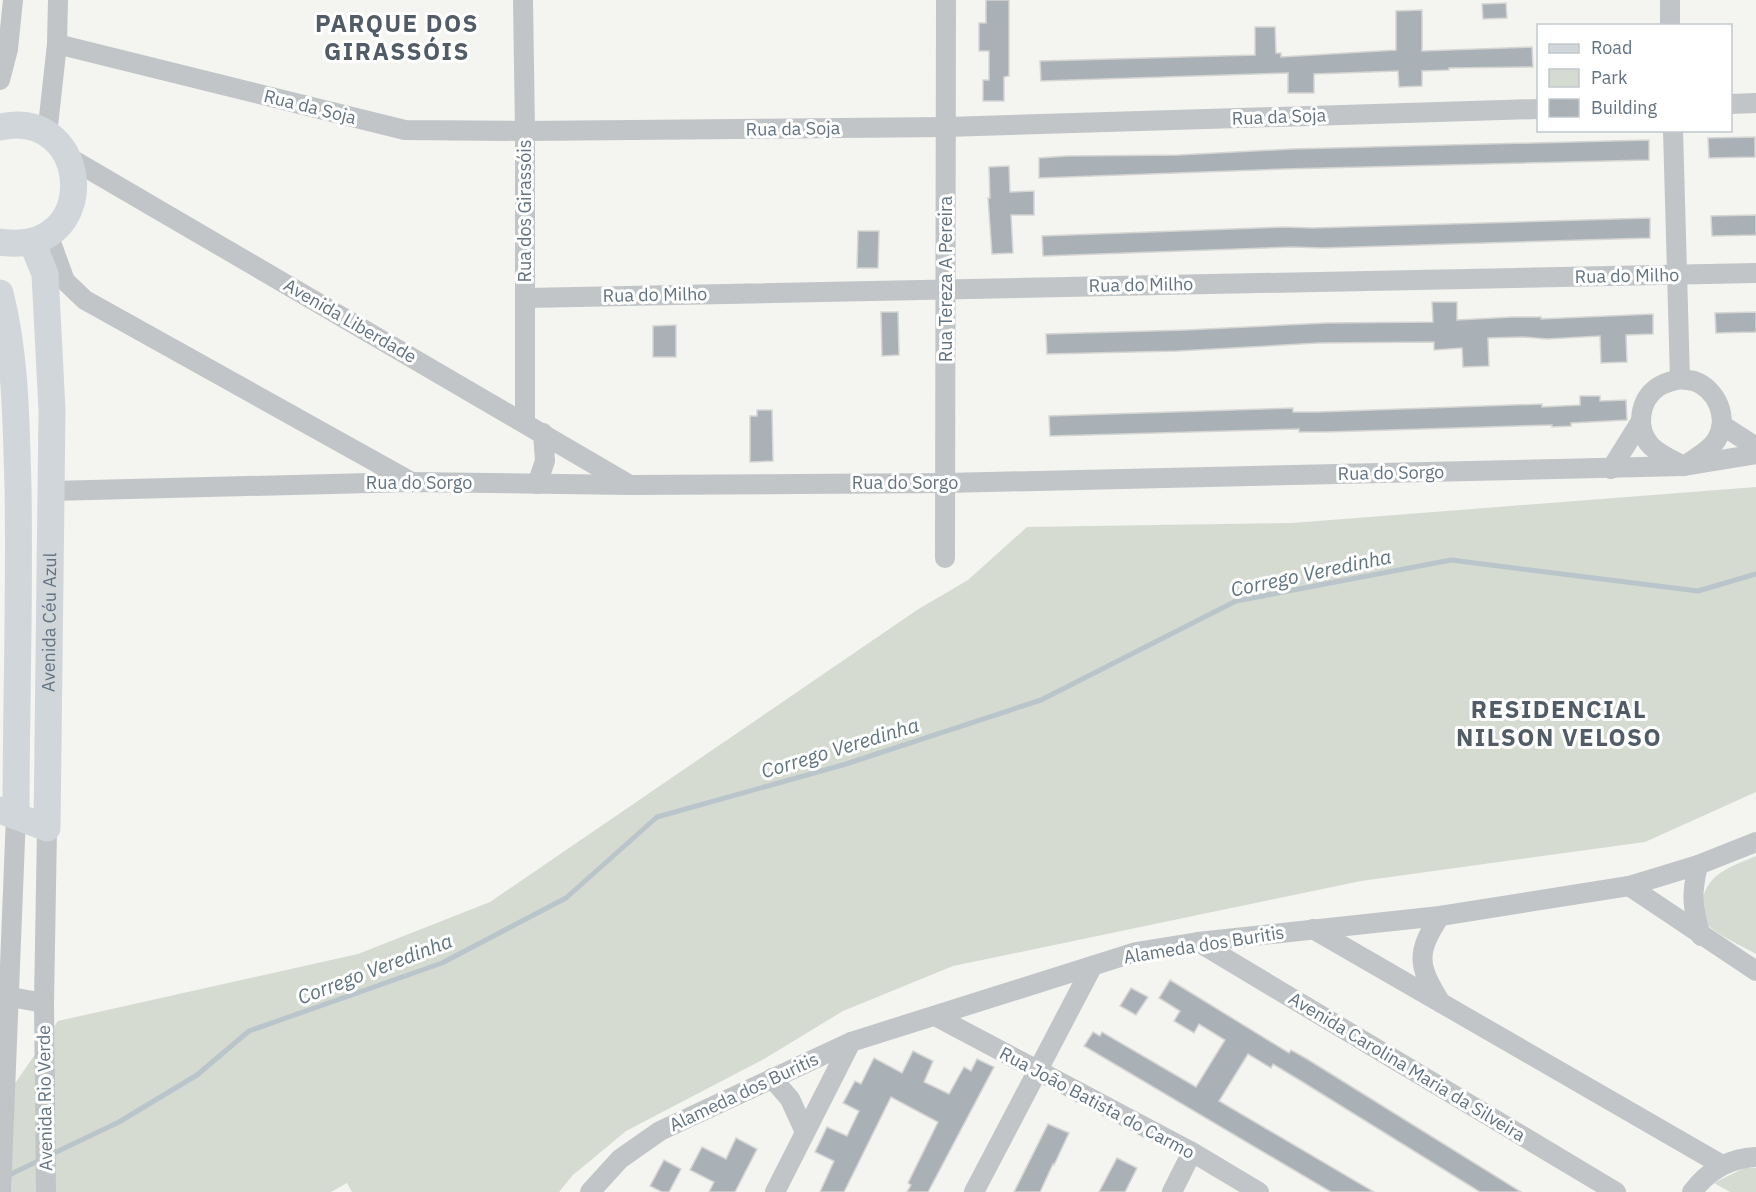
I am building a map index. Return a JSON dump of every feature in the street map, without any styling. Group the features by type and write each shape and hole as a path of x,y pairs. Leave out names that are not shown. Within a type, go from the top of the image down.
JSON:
{"street":[{"path":"0,80 8,50 13,0"},
{"path":"47,135 57,44 58,0"},
{"name":"Rua dos Girassóis","path":"523,0 525,422"},
{"name":"Rua Tereza A Pereira","path":"945,558 946,0"},
{"path":"1670,0 1670,24"},
{"name":"Rua da Soja","path":"57,44 405,130 946,127 1537,109"},
{"path":"1732,104 1756,103"},
{"path":"0,242 15,244 40,238 62,222 75,190 74,172 59,145 34,128 1,122"},
{"path":"1673,132 1680,379"},
{"name":"Avenida Liberdade","path":"68,158 631,485"},
{"path":"40,238 65,281 85,300 410,482"},
{"name":"Avenida Céu Azul","path":"40,238 45,274 52,410 44,1004"},
{"name":"Rua do Milho","path":"526,298 1756,273"},
{"name":"Avenida Céu Azul","path":"0,293 6,317 10,588 4,996"},
{"path":"1680,379 1694,381 1707,388 1716,398 1721,411 1722,425 1718,438 1709,449 1684,466 1659,453 1650,445 1643,434 1641,421 1642,408 1647,397 1656,387 1668,381 1680,379"},
{"path":"1611,469 1641,421"},
{"path":"1722,425 1756,447"},
{"path":"537,484 545,461 543,433"},
{"name":"Rua do Sorgo","path":"52,491 410,482 631,485 946,483 1611,469 1684,466 1756,454"},
{"path":"8,771 48,773"},
{"path":"8,812 47,828"},
{"name":"Alameda dos Buritis","path":"590,1192 620,1159 660,1131 850,1042 1136,952 1198,942 1440,916 1629,885 1698,865 1756,842"},
{"path":"1698,865 1692,892 1694,911 1701,936"},
{"path":"1629,885 1701,936 1756,971"},
{"path":"1440,916 1422,950 1422,964 1432,988 1443,1005"},
{"path":"1313,929 1722,1165"},
{"name":"Avenida Carolina Maria da Silveira","path":"1198,942 1616,1192"},
{"path":"974,1192 1092,967"},
{"path":"4,996 44,1004"},
{"name":"Avenida Rio Verde","path":"1,1192 4,996"},
{"name":"Avenida Rio Verde","path":"44,1004 46,1192"},
{"name":"Rua João Batista do Carmo","path":"935,1016 1192,1152 1258,1192"},
{"path":"775,1192 850,1042"},
{"path":"772,1078 790,1099 805,1132"},
{"path":"1172,1192 1192,1152"},
{"path":"1692,1192 1701,1181 1722,1165 1745,1157 1756,1157"}],"green space":[{"path":"1756,487 1756,792 1645,842 1361,881 953,966 843,1011 764,1059 626,1131 573,1175 559,1192 352,1192 347,1183 331,1192 0,1192 5,1098 58,1021 358,954 490,902 917,610 968,580 1027,527 1292,523"},
{"path":"1756,856 1756,954 1711,928 1704,918 1702,907 1707,887 1713,879 1728,868"},
{"path":"1744,1168 1756,1168 1756,1192 1730,1192 1714,1183"}],"building":[{"path":"986,0 1009,0 1009,76 1004,77 1004,101 983,101 983,80 989,80 989,51 979,51 979,23 986,23"},
{"path":"1506,3 1507,18 1483,19 1482,4"},
{"path":"1422,10 1422,51 1532,47 1533,67 1449,68 1449,70 1422,71 1422,86 1399,87 1398,71 1314,74 1314,93 1288,93 1288,73 1041,81 1040,61 1255,55 1255,27 1275,27 1276,53 1281,53 1281,57 1396,50 1396,11"},
{"path":"1755,137 1755,157 1709,158 1708,138"},
{"path":"1649,140 1649,160 1039,178 1039,158 1067,156 1179,155 1292,149"},
{"path":"1009,166 1010,192 1034,191 1034,215 1011,215 1013,253 992,254 988,198 990,198 989,167"},
{"path":"1756,215 1756,235 1712,236 1711,216"},
{"path":"1650,218 1650,238 1322,248 1293,247 1043,256 1042,236 1285,227"},
{"path":"858,231 879,231 878,268 857,268"},
{"path":"1432,302 1457,302 1457,320 1653,314 1653,334 1626,335 1627,362 1601,363 1600,336 1547,339 1488,338 1489,366 1463,367 1462,348 1434,350 1434,342 1318,343 1178,351 1047,354 1046,334 1326,323 1433,322"},
{"path":"881,312 898,312 899,355 882,356"},
{"path":"1756,312 1756,332 1716,333 1715,313"},
{"path":"676,325 676,357 653,357 653,326"},
{"path":"1580,396 1600,396 1600,401 1626,400 1627,420 1571,423 1571,426 1552,427 1552,425 1326,432 1299,432 1299,429 1050,436 1049,416 1293,408 1293,412 1317,412 1542,404 1542,407 1580,405"},
{"path":"757,410 772,410 773,461 750,462 750,416 757,416"},
{"path":"1170,980 1289,1053 1291,1050 1307,1059 1521,1192 1480,1192 1273,1064 1271,1068 1248,1054 1219,1101 1374,1192 1331,1192 1084,1046 1093,1032 1100,1036 1102,1032 1196,1087 1225,1040 1199,1024 1194,1033 1174,1021 1180,1011 1159,998"},
{"path":"1131,988 1148,997 1136,1015 1120,1006"},
{"path":"913,1051 933,1061 924,1082 949,1094 964,1067 971,1071 977,1059 994,1067 928,1192 907,1192 911,1185 908,1183 938,1122 891,1097 844,1192 820,1192 834,1161 815,1152 827,1127 847,1136 859,1111 843,1103 855,1081 861,1084 874,1058 902,1073"},
{"path":"1048,1124 1069,1133 1054,1165 1040,1192 1014,1192"},
{"path":"736,1138 757,1149 735,1192 709,1192 714,1182 690,1170 702,1147 726,1159"},
{"path":"1117,1158 1137,1168 1125,1192 1099,1192"},
{"path":"664,1160 681,1169 669,1192 662,1192 650,1186"}],"waterway":[{"name":"Corrego Veredinha","path":"50,1155 119,1122 197,1075 249,1031 442,963 566,898 657,817 846,764 1041,700 1236,601 1451,560 1698,591 1756,574"},
{"name":"Corrego Veredinha","path":"7,1176 42,1159"}],"district":[{"name":"PARQUE DOS GIRASSÓIS","path":"397,38"},
{"name":"RESIDENCIAL NILSON VELOSO","path":"1559,724"}]}
